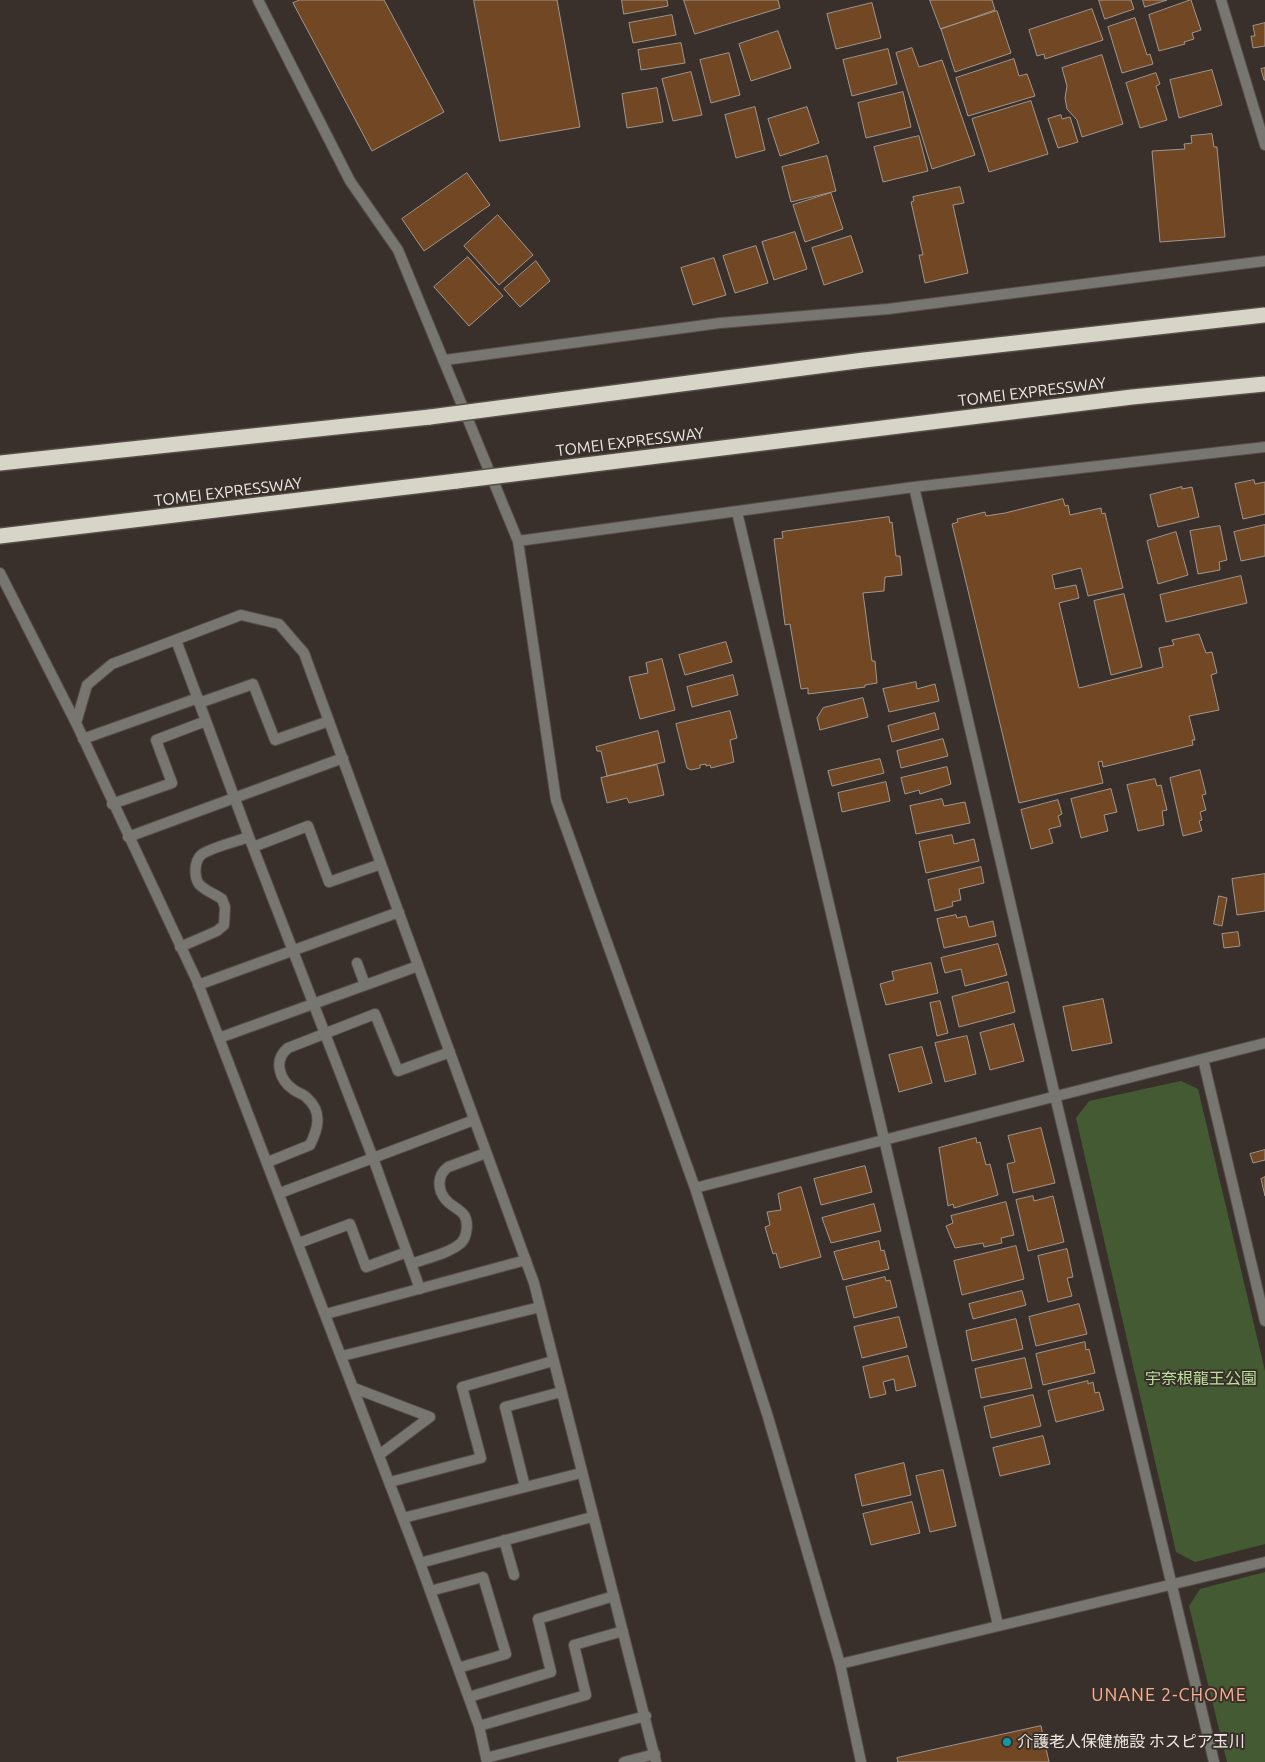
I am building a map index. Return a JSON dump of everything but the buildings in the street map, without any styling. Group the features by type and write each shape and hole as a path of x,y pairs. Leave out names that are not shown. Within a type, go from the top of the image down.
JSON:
{"highway":[{"path":"0,463 430,417 864,360 1265,315"},
{"name":"TOMEI EXPRESSWAY","path":"0,536 248,508 1122,398 1265,384"}],"street":[{"path":"258,0 350,181 398,250 445,360 518,541 556,800 695,1188 768,1417 840,1664 861,1762"},
{"path":"1221,0 1265,145"},
{"path":"445,360 711,324 888,309 1265,261"},
{"path":"518,541 914,488 1265,447"},
{"path":"914,488 1055,1096 1214,1762"},
{"path":"737,512 998,1625"},
{"path":"0,573 76,723 112,804 198,985 280,1192 390,1482 458,1668 478,1726 487,1760 646,1716"},
{"path":"76,723 87,685 112,664 242,615 279,624 304,653 526,1260 540,1307 592,1517 656,1758 624,1762"},
{"path":"176,640 292,951 373,1158 420,1289"},
{"path":"83,739 198,700 253,684 275,740 329,721"},
{"path":"112,804 172,783 156,740 206,721"},
{"path":"128,837 343,758"},
{"path":"180,947 224,925 225,907 222,899 198,883 196,864 202,855 308,826 329,882 381,864"},
{"path":"198,985 399,912"},
{"path":"357,964 366,985"},
{"path":"219,1038 418,966"},
{"path":"268,1162 310,1145 317,1130 318,1119 314,1106 306,1097 285,1082 281,1073 278,1064 281,1053 288,1048 375,1014 398,1071 450,1052"},
{"path":"695,1188 1265,1043"},
{"path":"1203,1059 1265,1321"},
{"path":"280,1192 474,1120"},
{"path":"411,1264 452,1249 462,1242 467,1230 467,1219 463,1212 443,1196 439,1179 443,1171 448,1167 486,1153"},
{"path":"299,1243 350,1224 366,1267 407,1252"},
{"path":"326,1314 526,1260"},
{"path":"342,1356 540,1307"},
{"path":"390,1482 481,1458 462,1387 553,1361"},
{"path":"354,1388 430,1417 379,1455"},
{"path":"525,1487 505,1407 561,1392"},
{"path":"403,1518 581,1473"},
{"path":"420,1563 592,1517"},
{"path":"504,1540 514,1574"},
{"path":"840,1664 1265,1562"},
{"path":"430,1591 483,1577 506,1654 458,1668"},
{"path":"468,1697 551,1672 538,1619 614,1596"},
{"path":"478,1726 586,1695 574,1645 623,1631"}],"green space":[{"name":"宇奈根龍王公園","path":"1181,1081 1198,1089 1265,1371 1265,1544 1195,1562 1176,1552 1076,1118 1089,1101"},
{"path":"1265,1572 1265,1762 1227,1762 1189,1606 1200,1589"}],"place":[{"name":"介護老人保健施設 ホスピア玉川","path":"1007,1742"}],"district":[{"name":"UNANE 2-CHOME","path":"1169,1695"}]}
